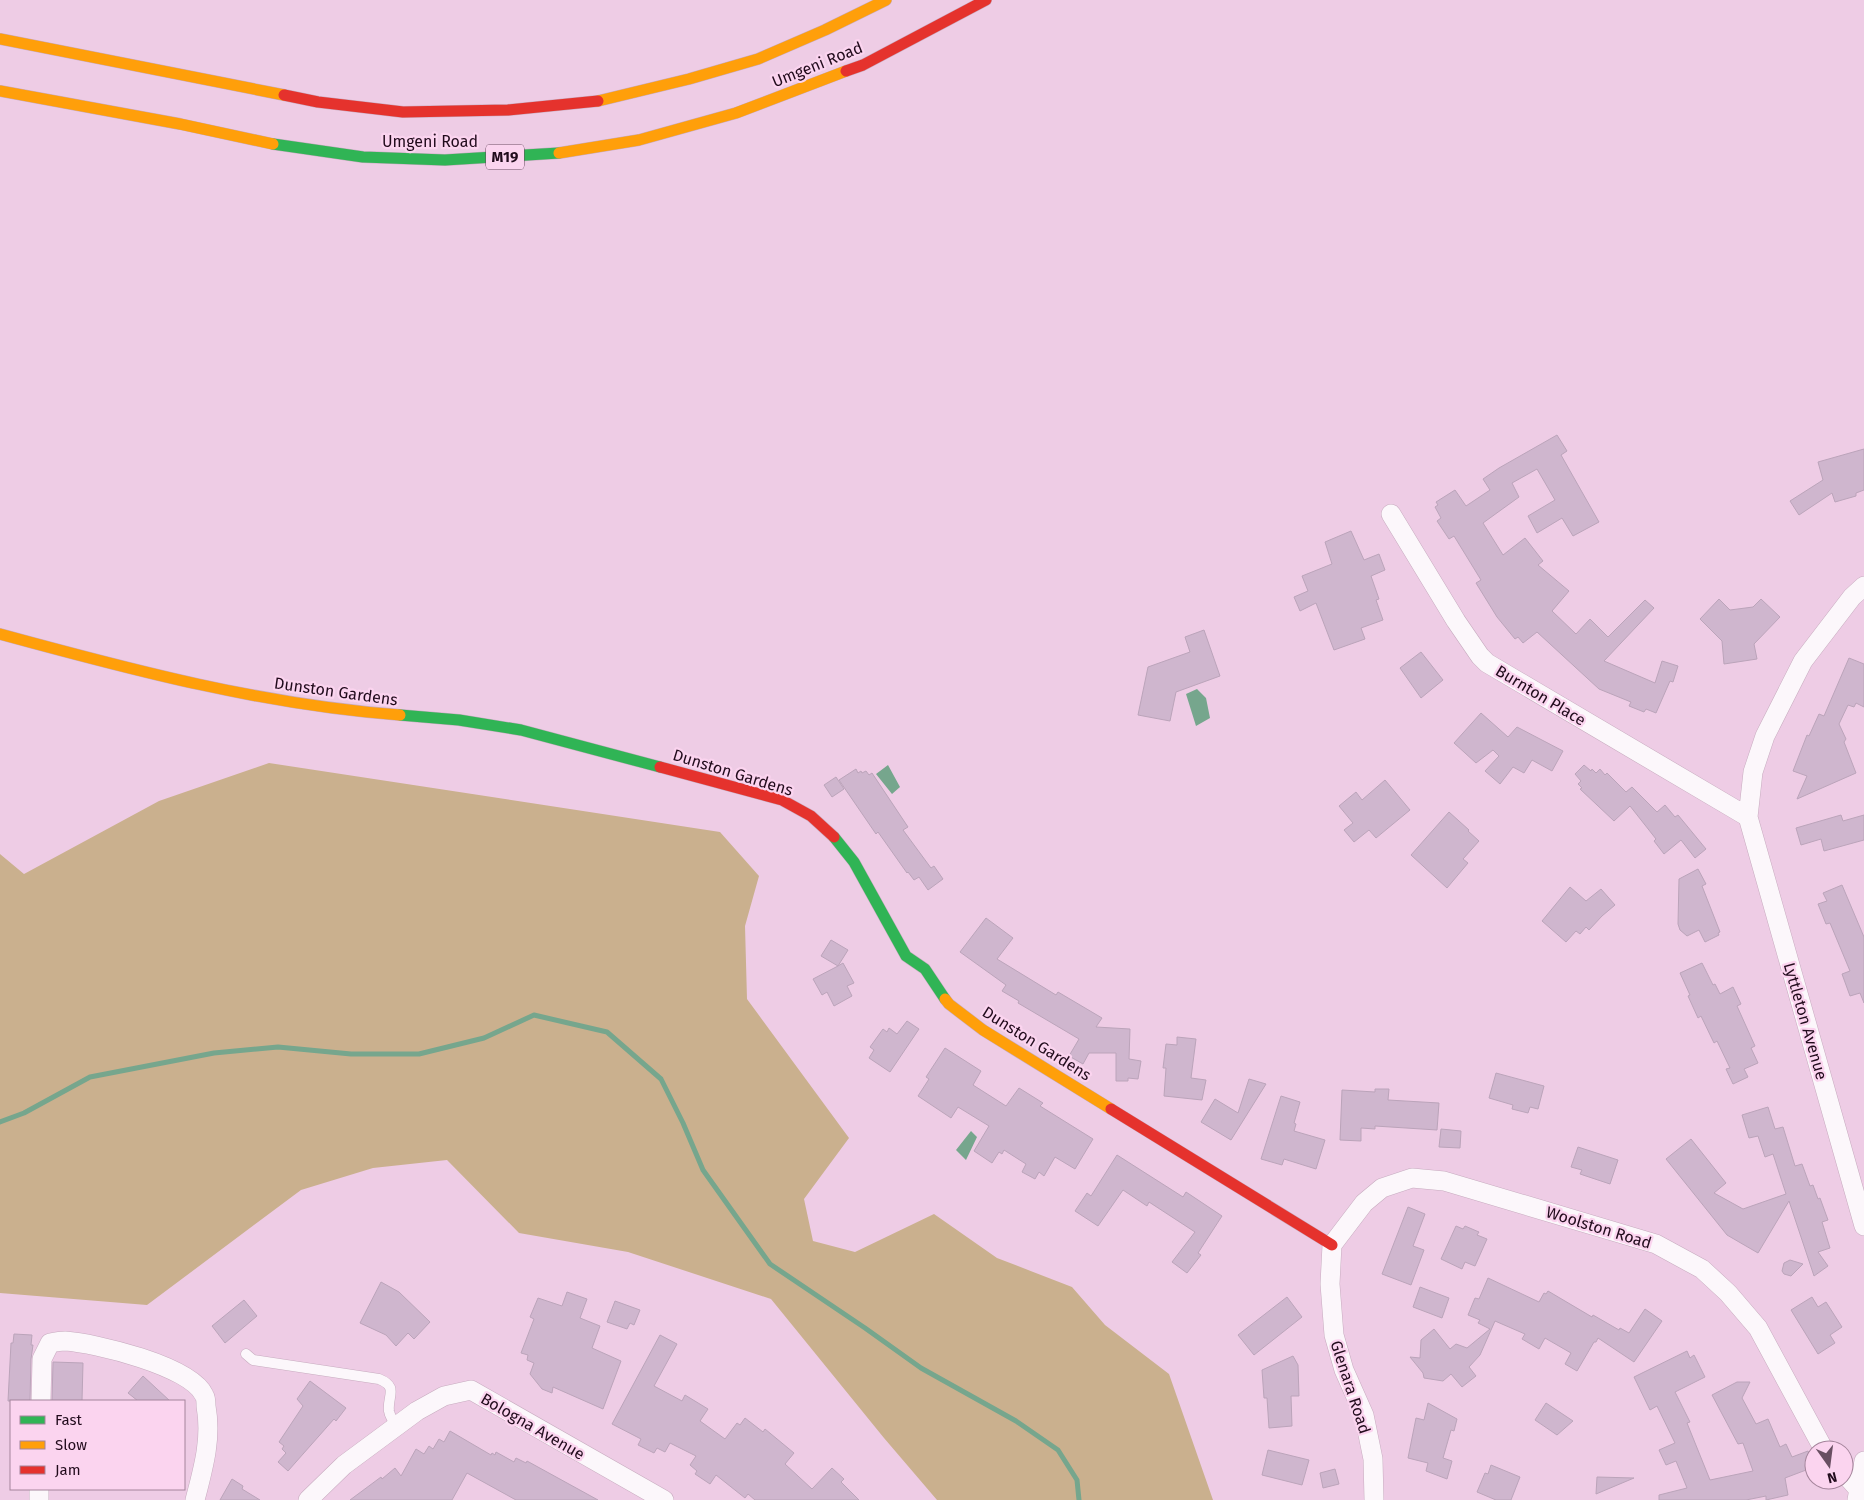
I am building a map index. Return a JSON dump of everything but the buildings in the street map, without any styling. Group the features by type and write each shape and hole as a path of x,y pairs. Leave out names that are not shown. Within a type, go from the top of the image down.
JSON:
{"main road":[{"name":"Umgeni Road","path":"0,39 318,102 403,112 508,110 604,100 697,77 758,59 825,30 886,0"},
{"name":"Umgeni Road","path":"0,91 180,124 280,145 363,157 445,160 549,155 639,140 736,114 863,65 986,0"},
{"name":"Dunston Gardens","path":"0,634 103,662 200,685 283,701 344,711 459,720 521,730 782,800 811,816 834,836 854,862 906,956 925,969 949,1004 983,1030 1332,1245"}],"street":[{"name":"Burnton Place","path":"1391,514 1456,621 1487,663 1748,817"},
{"path":"1748,817 1753,772 1765,736 1804,660 1852,597 1864,586"},
{"name":"Lyttleton Avenue","path":"1748,817 1864,1226"},
{"name":"Woolston Road","path":"1332,1245 1364,1203 1382,1188 1412,1178 1444,1181 1656,1244 1702,1270 1728,1293 1758,1328 1819,1440"},
{"name":"Glenara Road","path":"1332,1245 1330,1284 1334,1335 1344,1370 1364,1415 1373,1459 1374,1500"},
{"path":"41,1400 42,1359 50,1343 63,1341 98,1345 134,1356 166,1367 190,1380 204,1394 209,1420 208,1445 195,1500"},
{"name":"Bologna Avenue","path":"308,1500 344,1465 417,1411 444,1396 471,1390 664,1500"},
{"path":"1858,1495 1864,1461"}],"lane":[{"path":"246,1354 254,1360 328,1370 380,1379 387,1382 391,1388 388,1408 390,1416 397,1426"}],"shaded area":[{"path":"1197,689 1206,698 1210,718 1196,726 1186,694"},
{"path":"269,763 720,832 759,876 745,926 747,999 849,1138 804,1199 813,1241 855,1252 934,1214 997,1258 1072,1287 1105,1325 1169,1374 1213,1500 937,1500 771,1299 628,1252 519,1233 447,1160 373,1168 301,1190 147,1305 0,1293 0,854 24,874 159,801"},
{"path":"888,765 900,787 892,794 876,774"},
{"path":"971,1131 977,1137 966,1160 956,1150"}],"waterway":[{"path":"0,1122 24,1113 90,1077 214,1053 278,1047 351,1054 419,1054 484,1038 534,1015 607,1032 661,1079 683,1123 703,1170 770,1264 921,1368 1016,1421 1058,1450 1077,1480 1079,1500"}],"traffic: fast":[{"path":"273,144 363,157 445,160 559,153"},
{"path":"400,715 459,720 521,730 660,767"},
{"path":"834,837 854,862 906,956 925,969 945,999"}],"traffic: slow":[{"path":"598,101 689,79 758,59 825,30 886,0"},
{"path":"0,39 284,95"},
{"path":"559,153 639,140 736,113 846,71"},
{"path":"0,91 180,124 273,144"},
{"path":"0,634 198,684 299,703 400,715"},
{"path":"945,999 983,1030 1111,1109"}],"traffic: jam":[{"path":"846,71 863,65 986,0"},
{"path":"284,95 318,102 403,112 508,110 598,101"},
{"path":"660,767 782,800 811,816 834,837"},
{"path":"1111,1109 1332,1245"}]}
